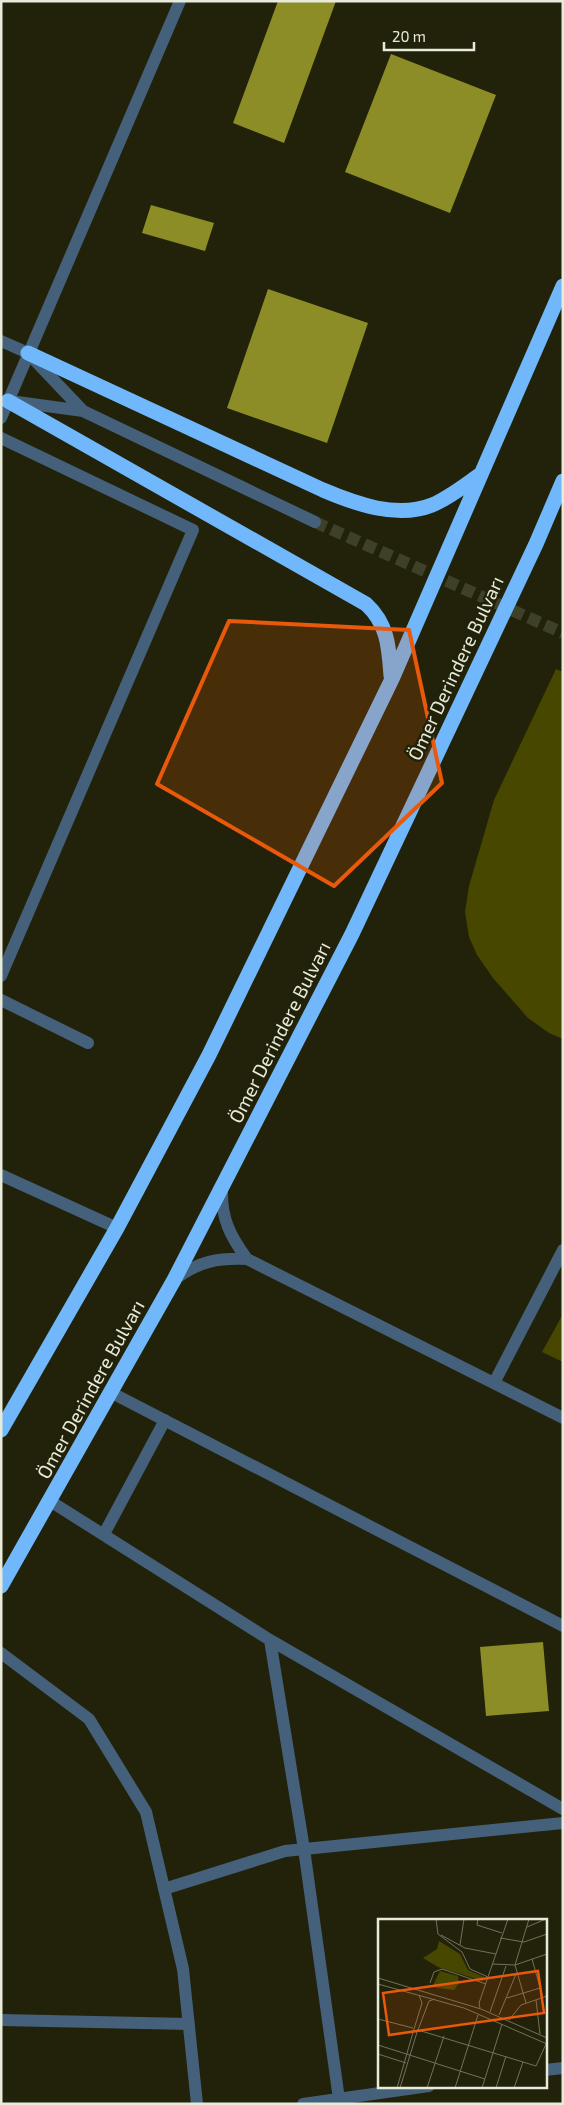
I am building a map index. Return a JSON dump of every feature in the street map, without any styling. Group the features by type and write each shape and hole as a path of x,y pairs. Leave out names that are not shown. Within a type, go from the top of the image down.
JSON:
{"highway":[{"path":"1,1430 117,1228 209,1055 392,678 563,286"},
{"path":"28,353 330,492 359,503 388,510 417,510 440,501 481,474"},
{"path":"5,399 366,604 375,612 385,630 392,678"},
{"name":"Ömer Derindere Bulvarı","path":"1,1586 112,1393 174,1280 352,934 536,544 563,481"}],"street":[{"path":"1,418 5,399 28,353 180,1"},
{"path":"1,341 28,353 83,412"},
{"path":"5,399 83,412 315,522"},
{"path":"1,438 193,530 1,976"},
{"path":"1,1000 88,1043"},
{"path":"1,1175 117,1228"},
{"path":"222,1186 221,1208 226,1226 247,1259"},
{"path":"494,1383 563,1250"},
{"path":"174,1280 191,1267 209,1261 247,1259 563,1418"},
{"path":"112,1393 563,1626"},
{"path":"104,1534 164,1420"},
{"path":"50,1501 270,1640 563,1810"},
{"path":"270,1640 304,1849 339,2099"},
{"path":"1,1653 88,1719 146,1812 183,1969 197,2104"},
{"path":"164,1889 285,1851 563,1823"},
{"path":"1,2020 189,2024"},
{"path":"546,2070 563,2068"},
{"path":"303,2104 415,2088"}],"highlighted area":[{"path":"229,621 409,630 442,783 334,886 157,784"}],"shaded area":[{"path":"556,669 563,672 563,1039 549,1033 528,1018 493,978 477,955 469,937 465,912 469,886 494,800"},
{"path":"563,1314 563,1362 542,1352"}],"building":[{"path":"278,1 336,1 284,143 233,123"},
{"path":"391,54 496,95 450,213 345,172"},
{"path":"151,205 214,223 205,251 142,233"},
{"path":"268,289 368,323 327,443 227,408"},
{"path":"543,1642 549,1711 486,1716 480,1647"}],"tunnel":[{"path":"315,522 563,633"}]}
